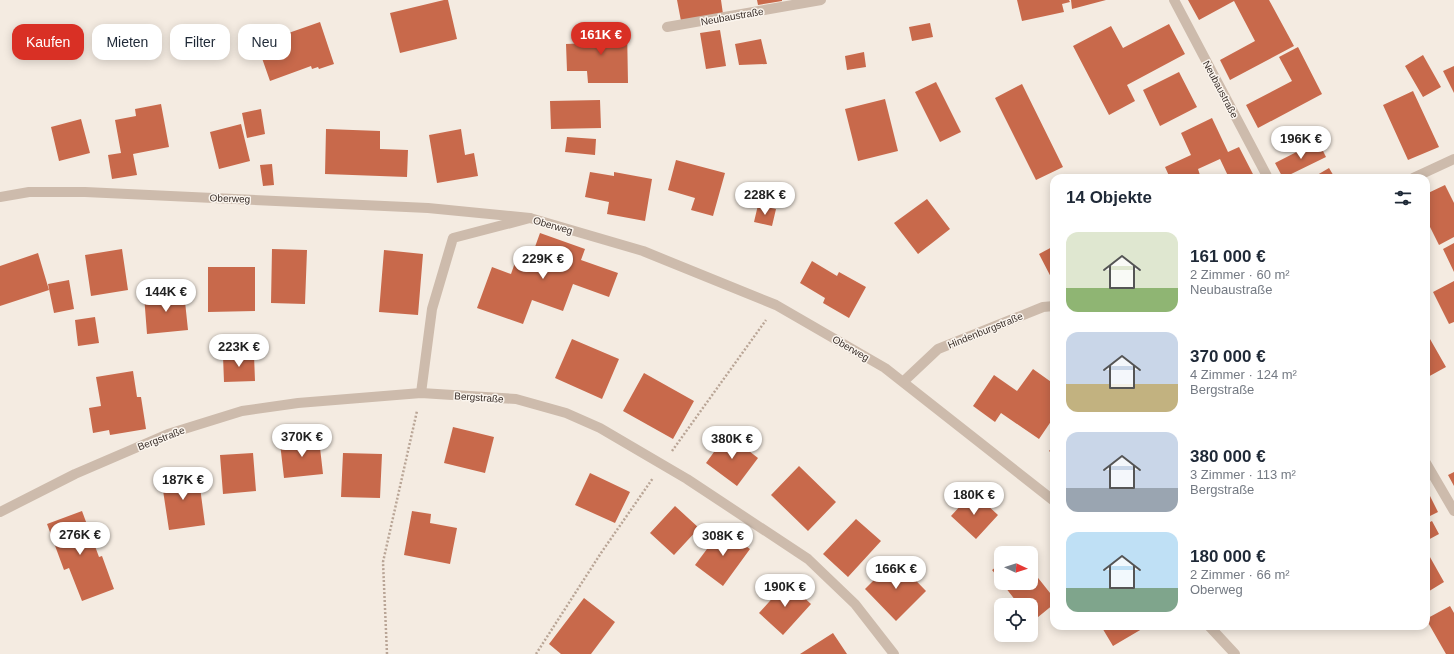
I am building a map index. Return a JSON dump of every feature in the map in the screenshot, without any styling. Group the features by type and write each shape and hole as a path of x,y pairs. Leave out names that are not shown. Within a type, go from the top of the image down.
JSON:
{"street":[{"name":"Neubaustraße","path":"667,27 821,0"},
{"name":"Neubaustraße","path":"1174,0 1266,174"},
{"path":"1422,174 1454,159"},
{"name":"Oberweg","path":"0,197 29,192 85,192 420,207 530,218 643,251 776,305 886,368 1050,498"},
{"path":"421,393 432,309 453,238 530,218"},
{"name":"Hindenburgstraße","path":"904,381 938,349 1043,307 1050,306"},
{"name":"Bergstraße","path":"0,512 75,474 168,434 242,411 298,403 421,393 516,399 566,413 600,428 663,464 808,559 855,604 894,654"},
{"path":"1430,470 1454,511"},
{"path":"1213,630 1235,654"}],"path":[{"path":"536,654 601,553 776,305"},
{"path":"387,654 383,562 421,393"}],"building":[{"path":"448,0 457,39 400,53 390,13"},
{"path":"677,0 721,0 723,14 681,21"},
{"path":"757,0 782,0 782,1 758,5"},
{"path":"1017,0 1069,0 1070,2 1062,4 1064,12 1022,21"},
{"path":"1071,0 1106,0 1072,9"},
{"path":"1188,0 1269,0 1294,46 1230,80 1220,60 1255,41 1234,1 1199,20"},
{"path":"320,22 334,64 319,69 318,67 312,69 311,66 270,81 263,60 291,60 291,32"},
{"path":"930,23 933,37 912,41 909,27"},
{"path":"1169,24 1185,54 1127,85 1135,101 1109,115 1073,46 1111,26 1123,48"},
{"path":"627,28 628,83 588,83 587,71 567,71 566,44 587,43 587,29"},
{"path":"720,30 726,66 706,69 700,33"},
{"path":"761,39 767,64 739,65 735,44"},
{"path":"1298,47 1322,94 1258,128 1246,105 1292,81 1279,57"},
{"path":"864,52 866,67 847,70 845,56"},
{"path":"1423,55 1441,87 1423,97 1405,66"},
{"path":"1454,66 1454,93 1443,71"},
{"path":"1179,72 1197,107 1160,126 1143,90"},
{"path":"936,82 961,132 940,142 915,92"},
{"path":"1022,84 1063,167 1036,180 995,98"},
{"path":"1413,91 1439,147 1408,160 1383,105"},
{"path":"885,99 898,151 858,161 845,109"},
{"path":"600,100 601,128 551,129 550,101"},
{"path":"161,104 169,147 133,154 137,175 112,179 108,155 121,153 115,120 136,116 135,109"},
{"path":"261,109 265,134 247,138 242,113"},
{"path":"1212,118 1228,152 1239,147 1253,174 1227,174 1220,159 1198,169 1200,174 1168,174 1165,167 1191,155 1181,133"},
{"path":"81,119 90,153 59,161 51,127"},
{"path":"241,124 250,161 219,169 210,132"},
{"path":"326,129 380,131 380,149 408,150 407,177 325,174"},
{"path":"461,129 465,155 474,153 478,176 437,183 429,135"},
{"path":"567,137 596,139 595,155 565,152"},
{"path":"1318,141 1326,157 1291,174 1281,174 1275,163"},
{"path":"676,160 725,173 713,216 691,210 695,198 668,190"},
{"path":"272,164 274,185 263,186 260,165"},
{"path":"1329,168 1333,174 1319,174"},
{"path":"590,172 614,176 614,172 652,179 645,221 607,214 609,202 585,197"},
{"path":"1445,185 1454,203 1454,237 1439,245 1430,227 1430,192"},
{"path":"927,199 950,229 918,254 894,223"},
{"path":"758,205 776,209 772,226 754,222"},
{"path":"540,233 585,249 581,260 618,273 609,297 573,284 563,311 532,300 523,324 477,308 492,267 511,274 518,254 531,258"},
{"path":"1454,243 1454,272 1443,249"},
{"path":"1050,248 1050,275 1039,254"},
{"path":"122,249 128,290 91,296 85,255"},
{"path":"272,249 307,250 305,304 271,303"},
{"path":"384,250 423,254 418,315 379,312"},
{"path":"38,253 49,290 0,306 0,266"},
{"path":"812,261 837,276 839,272 866,287 849,318 823,303 825,298 800,283"},
{"path":"208,267 255,267 255,311 208,312"},
{"path":"69,280 74,309 54,313 48,284"},
{"path":"1454,281 1454,322 1449,324 1433,292"},
{"path":"184,292 188,330 147,334 144,295"},
{"path":"95,317 99,343 78,346 75,320"},
{"path":"572,339 619,359 602,399 555,378"},
{"path":"1430,339 1446,367 1430,376"},
{"path":"254,355 255,381 224,382 223,356"},
{"path":"1033,369 1050,381 1050,423 1039,439 1001,413 995,422 973,406 994,375 1017,391"},
{"path":"133,371 137,397 141,397 146,429 110,435 109,430 93,433 89,408 101,406 96,377"},
{"path":"644,373 694,401 673,439 623,411"},
{"path":"453,427 494,437 485,473 444,463"},
{"path":"727,434 758,458 737,486 706,463"},
{"path":"319,439 323,474 284,478 280,443"},
{"path":"253,453 256,491 223,494 220,455"},
{"path":"343,453 382,454 380,498 341,497"},
{"path":"799,466 836,502 808,531 771,495"},
{"path":"198,472 205,525 169,530 161,477"},
{"path":"1454,472 1454,486 1448,475"},
{"path":"590,473 630,492 615,523 575,505"},
{"path":"973,492 998,515 976,539 951,516"},
{"path":"1430,496 1438,512 1430,516"},
{"path":"675,506 699,528 674,555 650,533"},
{"path":"82,511 99,557 102,556 114,589 82,601 69,568 64,570 47,524"},
{"path":"412,511 431,514 430,523 457,528 450,564 404,555"},
{"path":"856,519 881,541 848,577 823,554"},
{"path":"1432,521 1439,534 1430,539 1430,522"},
{"path":"722,529 750,549 723,586 695,565"},
{"path":"1430,557 1444,582 1430,591"},
{"path":"895,559 926,591 896,621 865,589"},
{"path":"1038,578 1050,593 1050,607 1038,617 1038,598 1014,598 1007,590 1038,590"},
{"path":"787,582 811,604 783,635 759,613"},
{"path":"584,598 615,622 591,654 561,654 549,644"},
{"path":"1450,606 1454,613 1454,654 1446,654 1430,626 1430,617"},
{"path":"1103,630 1140,630 1113,646"},
{"path":"833,633 847,654 800,654"}]}
